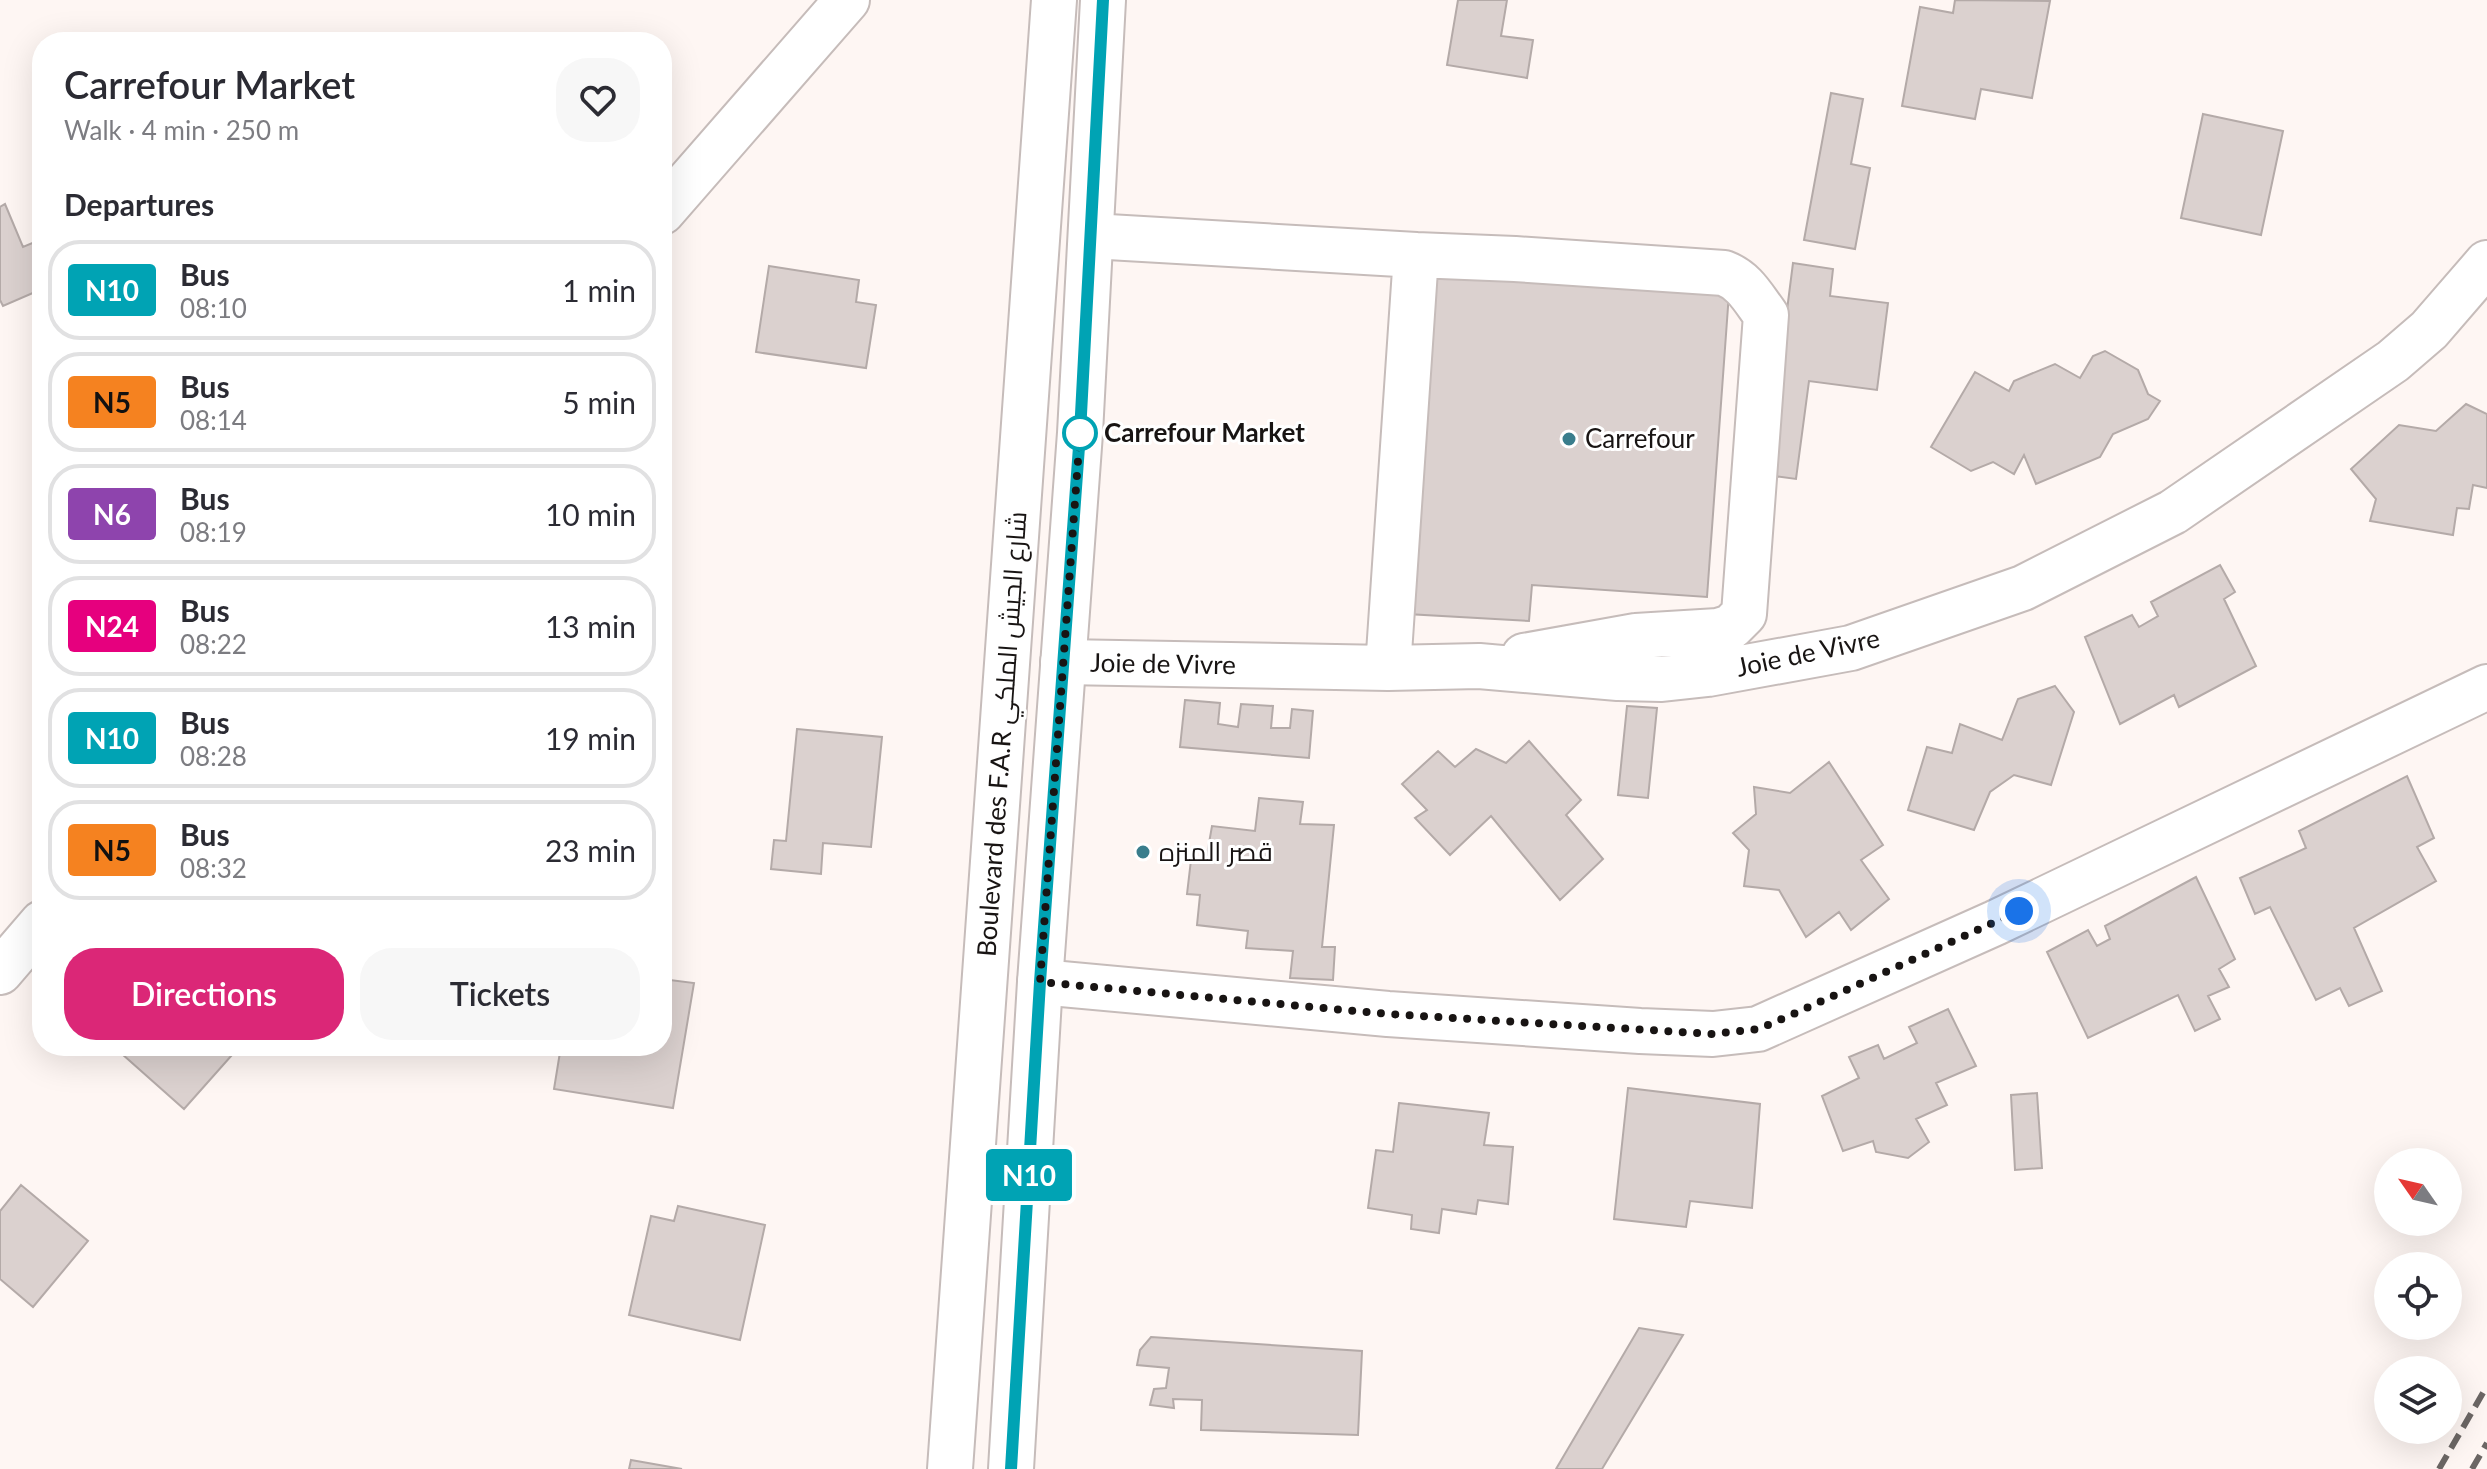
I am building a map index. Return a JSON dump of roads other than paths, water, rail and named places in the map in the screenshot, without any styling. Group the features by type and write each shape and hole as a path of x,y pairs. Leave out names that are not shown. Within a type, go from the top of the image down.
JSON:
{"street":[{"path":"672,201 847,0"},
{"name":"Boulevard des F.A.R شارع الجيش الملكي","path":"950,1469 1054,0"},
{"path":"1011,1469 1040,982 1080,433 1103,0"},
{"path":"1091,236 1724,273 1746,285 1766,315 1744,614 1731,627 1718,631 1625,637 1479,666"},
{"path":"1388,668 1416,255"},
{"name":"Joie de Vivre","path":"1063,662 1388,668 1479,666 1662,679 1708,674 1851,648 2023,588 2173,512 2393,361 2429,330 2487,263"},
{"path":"1040,982 1388,1014 1640,1031 1713,1034 1758,1029 1995,923 2487,687"},
{"path":"0,972 32,935"}],"railway":[{"path":"2439,1469 2487,1386"},
{"path":"2472,1469 2487,1443"}],"place":[{"name":"Carrefour Market","path":"1080,433"},
{"name":"Carrefour","path":"1569,439"},
{"name":"قصر المنزه","path":"1143,852"}]}
